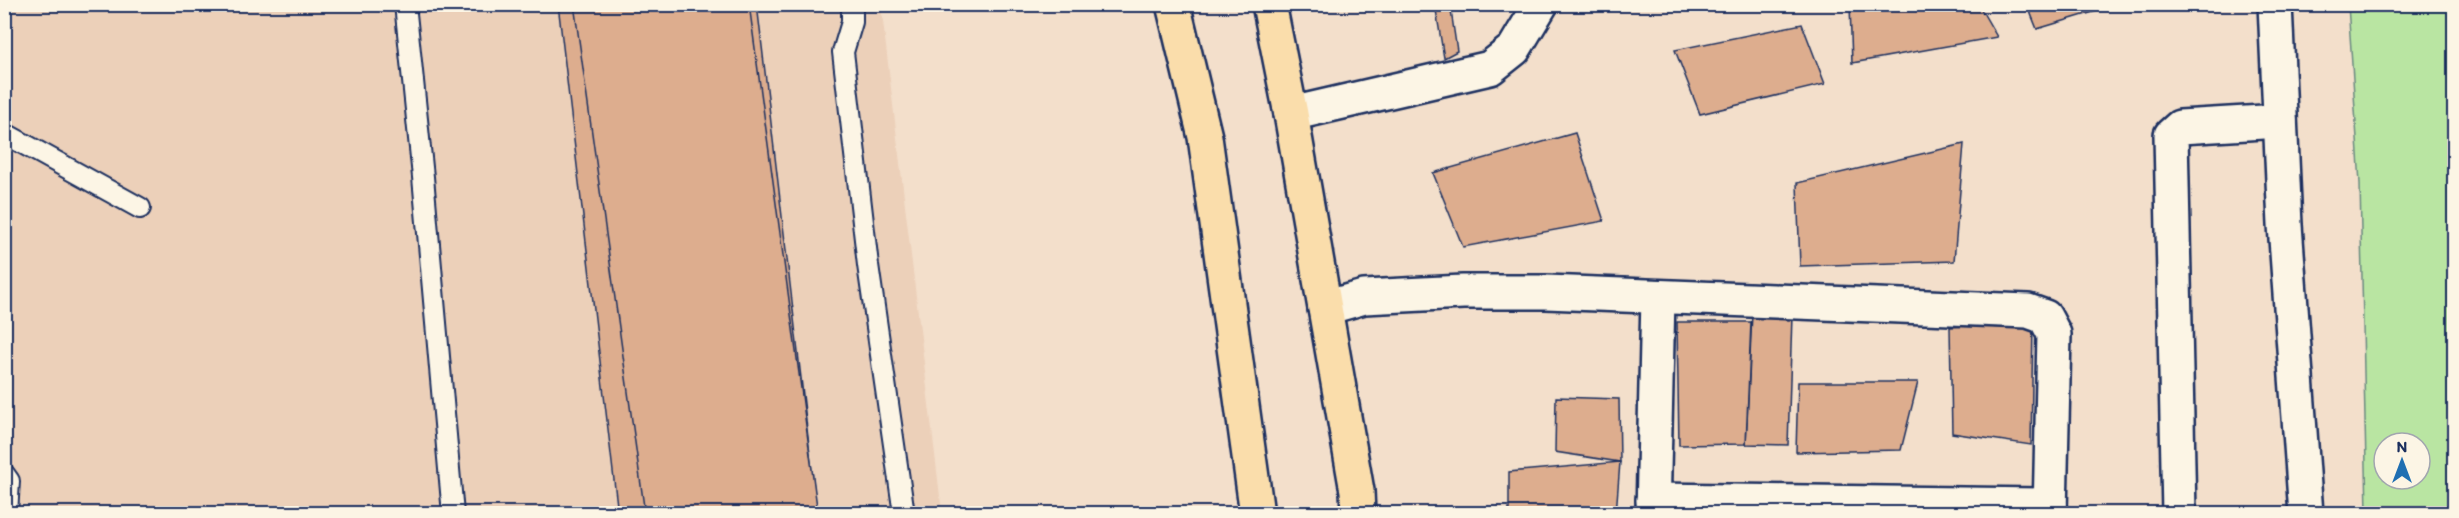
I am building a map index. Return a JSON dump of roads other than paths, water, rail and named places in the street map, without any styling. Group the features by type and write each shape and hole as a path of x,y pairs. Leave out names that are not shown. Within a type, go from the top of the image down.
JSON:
{"main road":[{"path":"1173,4 1205,137 1257,513"},
{"path":"1269,4 1291,114 1357,491 1358,513"}],"street":[{"path":"1291,114 1490,68 1514,49 1541,4"},
{"path":"2275,4 2285,225 2306,513"},
{"path":"2179,513 2171,135 2180,127 2280,121"},
{"path":"1325,308 1364,297 1463,292 1546,292 2028,311 2045,317 2054,334 2050,509 1653,507 1658,297"}],"lane":[{"path":"405,4 453,513"},
{"path":"852,4 852,22 843,52 868,265 904,513"},
{"path":"4,133 140,208"},
{"path":"4,474 9,481 7,513"}]}
